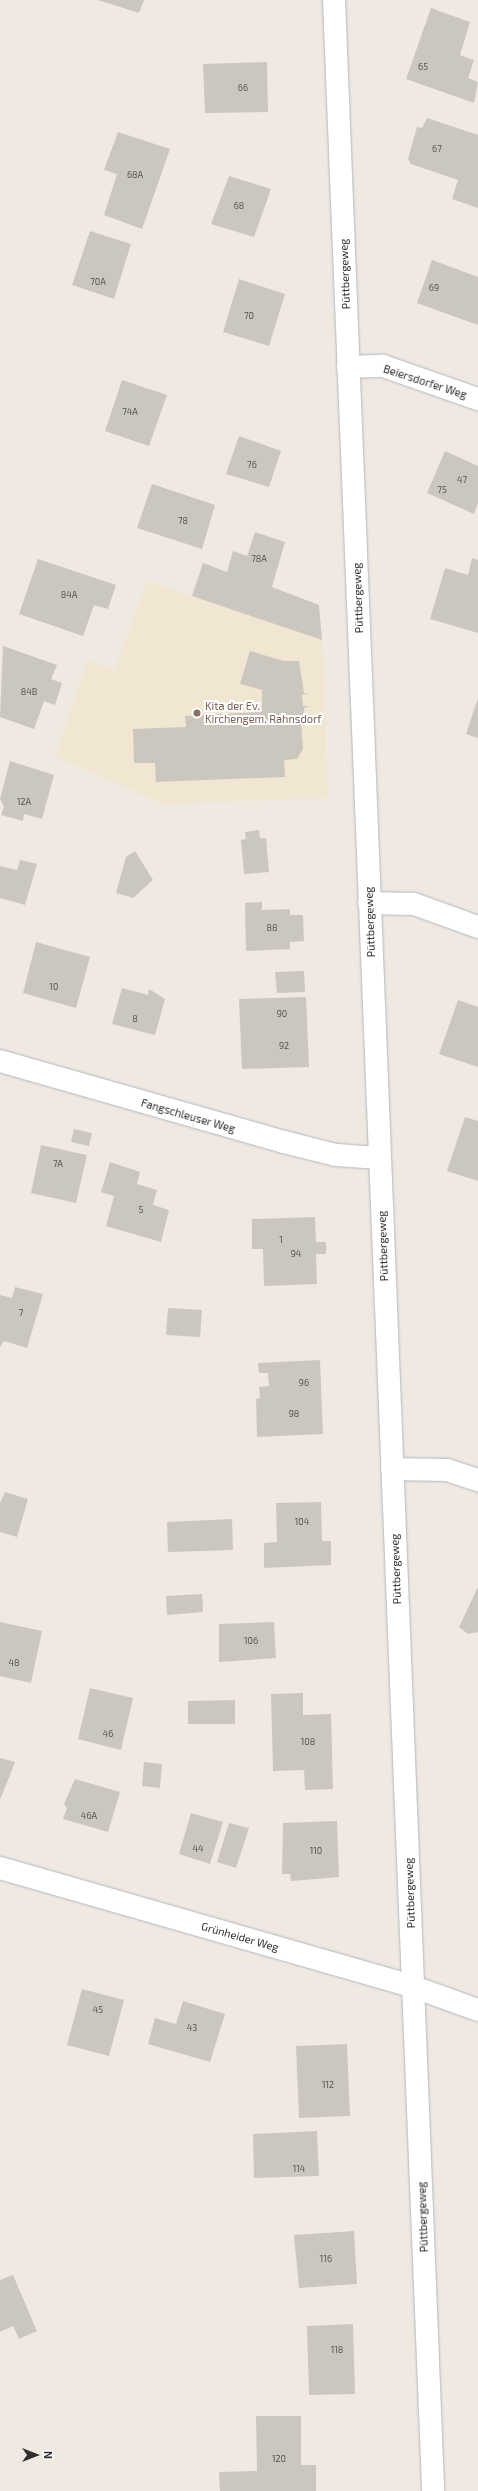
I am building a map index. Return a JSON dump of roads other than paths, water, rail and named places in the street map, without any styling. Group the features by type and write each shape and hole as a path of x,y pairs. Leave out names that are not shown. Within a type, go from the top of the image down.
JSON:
{"street":[{"name":"Püttbergeweg","path":"334,0 433,2491"},
{"name":"Beiersdorfer Weg","path":"348,367 382,366 478,399"},
{"path":"369,903 414,904 478,927"},
{"name":"Fangschleuser Weg","path":"0,1061 284,1142 336,1155 379,1158"},
{"path":"392,1469 447,1470 478,1480"},
{"name":"Grünheider Weg","path":"0,1868 414,1988 478,2010"}],"place":[{"name":"Kita der Ev. Kirchengem. Rahnsdorf","path":"197,713"}]}
